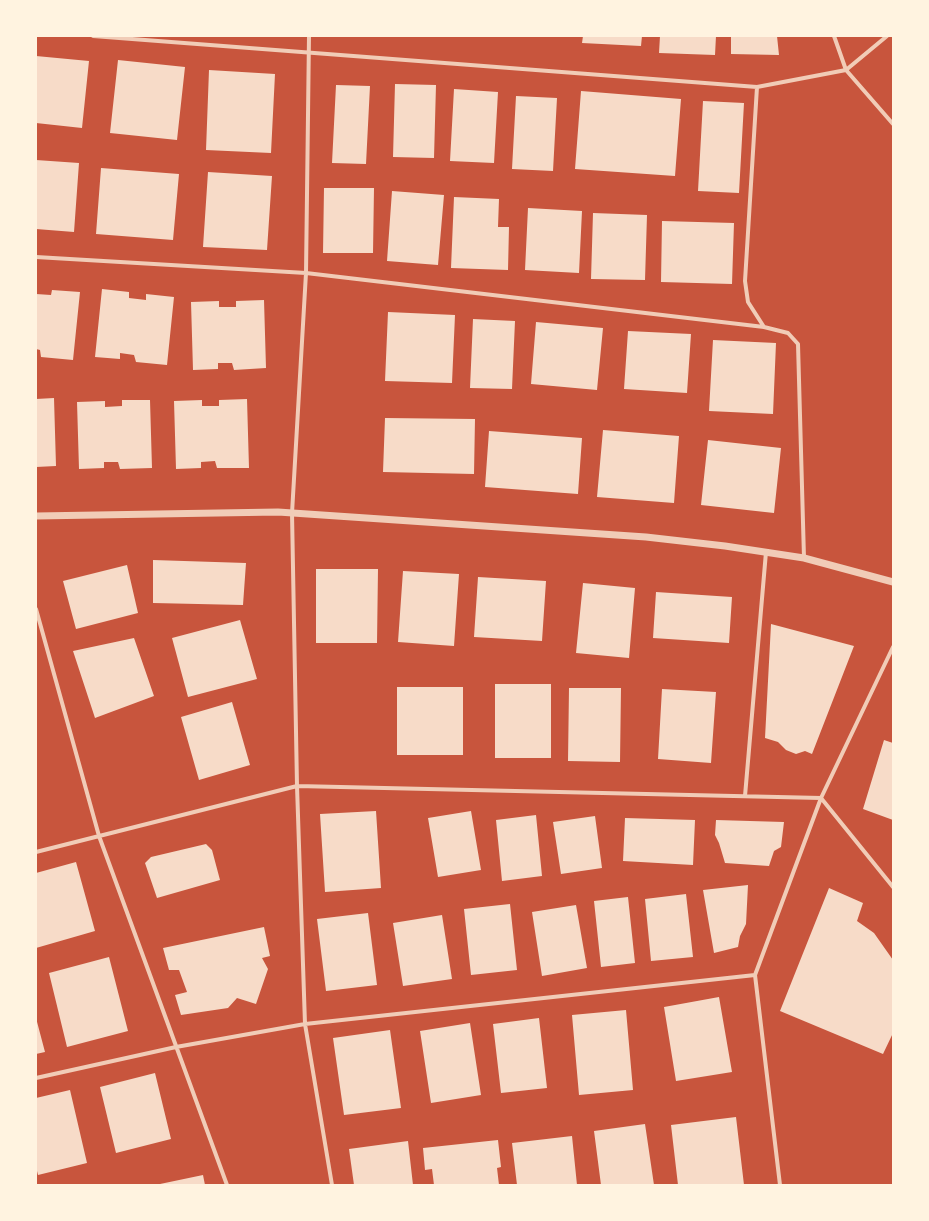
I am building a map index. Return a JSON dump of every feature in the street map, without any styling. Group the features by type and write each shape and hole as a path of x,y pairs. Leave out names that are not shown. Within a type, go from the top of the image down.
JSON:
{"street":[{"path":"92,36 757,87 846,70 887,36"},
{"path":"309,36 306,273 292,513 297,786 305,1024 332,1185"},
{"path":"834,36 846,70 893,124"},
{"path":"757,87 745,281 748,302 764,327"},
{"path":"36,257 306,273 764,327 788,333 798,344 804,558"},
{"path":"36,516 278,512 646,537 804,558 893,582"},
{"path":"745,796 766,552"},
{"path":"36,609 99,836 227,1185"},
{"path":"780,1185 755,975 821,798 893,647"},
{"path":"36,852 297,786 821,798 893,887"},
{"path":"36,1078 176,1047 305,1024 755,975"}],"building":[{"path":"583,36 642,36 641,46 582,43"},
{"path":"660,36 716,36 715,55 659,53"},
{"path":"731,36 777,36 779,55 731,54"},
{"path":"36,56 89,61 82,128 36,123"},
{"path":"118,60 185,67 177,140 110,133"},
{"path":"209,70 275,74 271,153 206,150"},
{"path":"395,84 436,85 434,158 393,157"},
{"path":"336,85 370,86 366,164 332,163"},
{"path":"454,89 498,92 494,163 450,161"},
{"path":"581,91 681,99 675,176 575,169"},
{"path":"516,96 557,98 553,171 512,169"},
{"path":"703,101 744,103 739,193 698,191"},
{"path":"36,160 79,163 74,232 36,229"},
{"path":"101,168 179,174 173,240 96,234"},
{"path":"208,172 272,176 267,250 203,247"},
{"path":"324,188 374,188 373,253 323,253"},
{"path":"392,191 444,195 438,265 387,261"},
{"path":"454,197 499,199 498,227 509,227 508,270 451,268"},
{"path":"528,208 582,211 579,273 525,270"},
{"path":"593,213 647,215 645,280 591,279"},
{"path":"662,221 734,223 732,284 661,282"},
{"path":"102,289 129,292 129,298 146,300 146,294 174,297 167,365 136,362 134,355 120,353 120,359 95,357"},
{"path":"52,290 80,292 73,360 41,357 40,350 36,349 36,294 51,295"},
{"path":"264,300 266,368 234,370 232,363 218,363 218,369 193,370 191,302 219,301 219,307 236,307 236,301"},
{"path":"388,312 455,315 452,383 385,381"},
{"path":"473,319 515,321 512,389 470,388"},
{"path":"536,322 603,328 597,390 531,384"},
{"path":"628,331 691,334 687,393 624,389"},
{"path":"713,340 776,343 773,414 709,411"},
{"path":"54,398 56,466 36,467 36,399"},
{"path":"247,399 249,468 217,468 215,461 201,462 201,468 176,469 174,401 202,400 202,406 219,406 219,400"},
{"path":"122,400 150,400 152,468 120,469 118,462 104,462 104,468 79,469 77,402 105,401 105,407 122,406"},
{"path":"385,418 475,419 474,474 383,472"},
{"path":"603,430 679,436 674,503 597,497"},
{"path":"489,431 582,438 578,494 485,487"},
{"path":"708,440 781,448 774,513 701,505"},
{"path":"153,560 246,563 243,605 153,603"},
{"path":"127,565 138,613 76,629 63,581"},
{"path":"316,569 378,569 377,643 316,643"},
{"path":"403,571 459,574 454,646 398,642"},
{"path":"478,577 546,581 542,641 474,637"},
{"path":"583,583 635,588 629,658 576,653"},
{"path":"656,592 732,597 729,643 653,638"},
{"path":"240,620 257,679 188,697 172,638"},
{"path":"771,624 854,646 812,754 805,751 796,754 786,750 778,742 765,738"},
{"path":"134,638 154,696 95,718 73,651"},
{"path":"495,684 551,684 551,758 495,758"},
{"path":"397,687 463,687 463,755 397,755"},
{"path":"569,688 621,688 620,762 568,761"},
{"path":"662,689 716,692 711,763 658,759"},
{"path":"232,702 250,765 199,780 181,717"},
{"path":"884,740 893,743 893,820 863,809"},
{"path":"376,811 381,888 325,892 320,814"},
{"path":"471,811 481,870 438,877 428,818"},
{"path":"536,815 542,876 502,881 496,820"},
{"path":"595,816 602,868 561,874 553,822"},
{"path":"625,818 695,820 693,865 623,861"},
{"path":"716,820 784,822 781,847 774,851 769,866 725,863 715,835"},
{"path":"206,844 212,850 220,880 157,898 145,863 151,857"},
{"path":"76,862 95,931 36,948 36,873"},
{"path":"748,885 746,924 740,936 738,947 714,953 703,890"},
{"path":"829,888 863,903 857,921 874,933 893,960 893,1033 883,1054 780,1011"},
{"path":"686,894 693,957 651,961 645,899"},
{"path":"628,897 635,963 601,967 594,901"},
{"path":"510,904 517,970 471,975 464,909"},
{"path":"576,905 587,968 542,976 532,912"},
{"path":"368,913 377,985 326,991 317,919"},
{"path":"442,915 452,979 403,986 393,923"},
{"path":"264,927 270,956 262,958 268,969 256,1004 237,998 228,1008 181,1015 175,995 187,992 179,970 169,970 163,948"},
{"path":"109,957 128,1031 67,1047 49,973"},
{"path":"719,997 732,1072 676,1081 664,1007"},
{"path":"626,1010 633,1090 579,1095 572,1015"},
{"path":"36,1018 45,1052 36,1054"},
{"path":"539,1018 547,1088 501,1093 493,1024"},
{"path":"470,1023 481,1095 431,1103 420,1031"},
{"path":"390,1030 401,1108 344,1115 333,1038"},
{"path":"155,1073 171,1139 116,1153 100,1087"},
{"path":"70,1090 87,1163 38,1175 36,1167 36,1098"},
{"path":"736,1117 744,1185 678,1185 671,1125"},
{"path":"645,1124 654,1185 601,1185 594,1131"},
{"path":"572,1136 577,1185 517,1185 512,1143"},
{"path":"498,1140 501,1167 497,1168 499,1185 434,1185 432,1169 425,1170 423,1148"},
{"path":"408,1141 413,1185 354,1185 349,1149"},
{"path":"203,1175 205,1185 160,1185 160,1184"}]}
